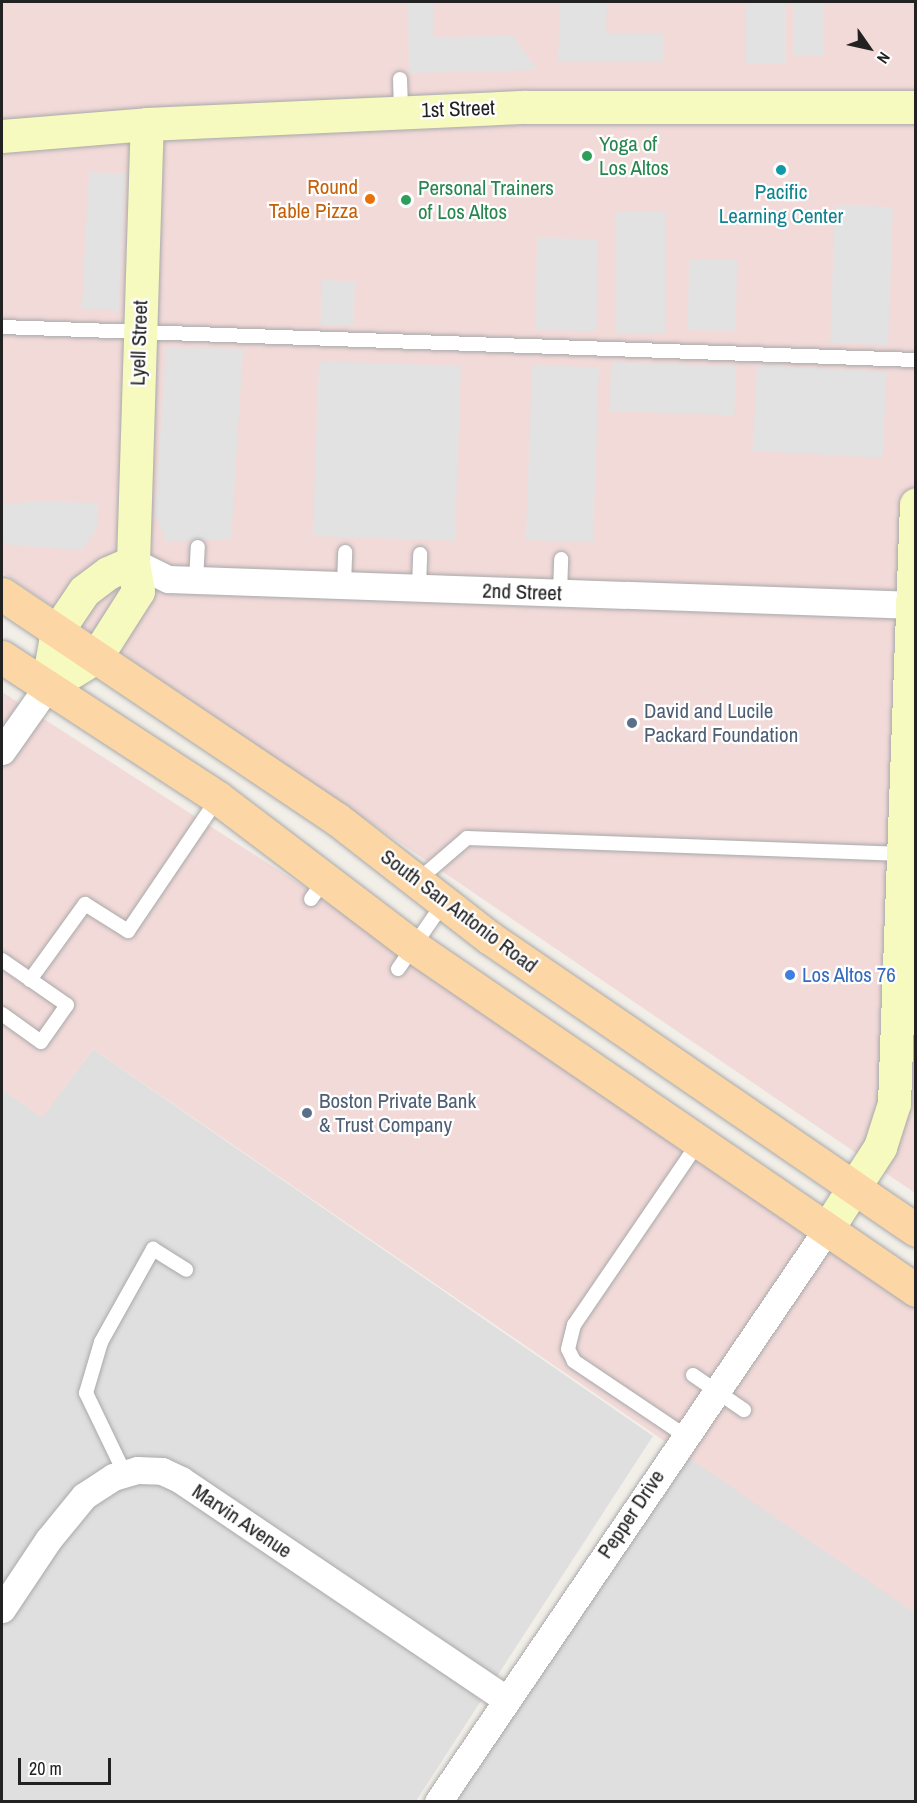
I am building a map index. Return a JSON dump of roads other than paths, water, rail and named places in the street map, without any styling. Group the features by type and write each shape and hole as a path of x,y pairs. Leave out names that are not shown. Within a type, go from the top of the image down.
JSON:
{"main road":[{"name":"South San Antonio Road","path":"2,594 338,819 490,938 915,1230"},
{"path":"2,657 218,798 319,888 405,957 699,1142 915,1290"}],"street":[{"name":"1st Street","path":"2,136 147,124 401,111 710,105 915,107"},
{"name":"Lyell Street","path":"2,751 47,687 96,657 138,591 133,562 147,124"},
{"path":"827,1229 905,1104 904,854 912,706 915,504"},
{"name":"Lyell Street","path":"47,687 57,631 84,591 108,573 133,562"},
{"name":"2nd Street","path":"133,562 168,579 914,605"},
{"name":"Pepper Drive","path":"438,1802 715,1390 827,1229"},
{"name":"Marvin Avenue","path":"2,1609 48,1540 84,1496 137,1470 162,1471 181,1480 506,1699"}],"lane":[{"path":"400,79 401,111"},
{"path":"2,327 915,360"},
{"path":"196,580 198,547"},
{"path":"344,586 345,552"},
{"path":"419,588 420,554"},
{"path":"560,593 561,559"},
{"path":"30,980 85,904 128,931 218,798"},
{"path":"417,880 467,838 904,854"},
{"path":"405,957 444,902"},
{"path":"2,960 67,1005 41,1042 2,1014"},
{"path":"684,1436 574,1361 568,1349 574,1325 699,1142"},
{"path":"125,1474 86,1393 101,1342 153,1249 186,1270"},
{"path":"693,1375 744,1410"}],"place":[{"name":"Yoga of Los Altos","path":"587,156"},
{"name":"Pacific Learning Center","path":"781,170"},
{"name":"Round Table Pizza","path":"370,199"},
{"name":"Personal Trainers of Los Altos","path":"406,200"},
{"name":"David and Lucile Packard Foundation","path":"632,723"},
{"name":"Los Altos 76","path":"790,975"},
{"name":"Boston Private Bank & Trust Company","path":"307,1113"}]}
